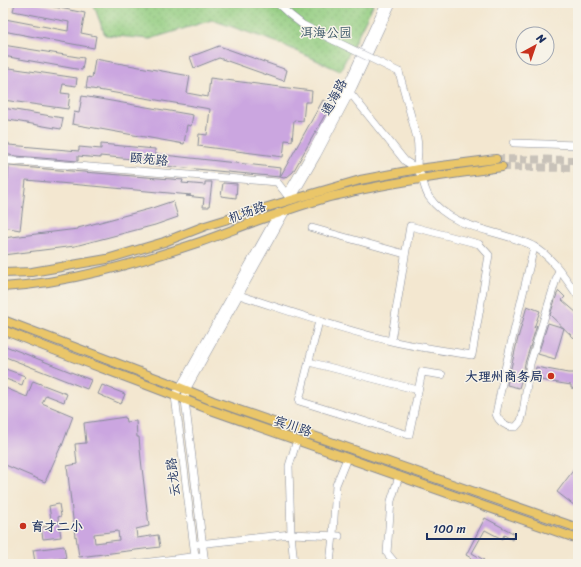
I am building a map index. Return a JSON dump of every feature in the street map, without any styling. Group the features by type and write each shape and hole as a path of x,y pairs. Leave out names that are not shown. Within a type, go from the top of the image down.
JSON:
{"main road":[{"name":"机场路","path":"3,274 32,272 107,259 164,242 289,197 360,180 418,169 496,159"},
{"name":"机场路","path":"3,287 25,286 51,282 112,269 201,242 282,212 328,198 376,186 502,167"},
{"name":"宾川路","path":"3,320 183,388 213,401 578,528"},
{"name":"宾川路","path":"3,330 208,409 578,539"}],"street":[{"path":"277,3 303,25 399,72 417,138 418,169 428,196 438,208 453,218 473,226 522,241 534,247 548,258 559,270 578,296"},
{"name":"通海路","path":"289,197 317,155 348,90 385,3"},
{"name":"通海路","path":"348,90 363,66 392,3"},
{"path":"348,90 405,161 418,169"},
{"path":"514,143 578,145"},
{"name":"颐苑路","path":"3,160 277,182 289,197"},
{"path":"175,396 183,388 239,295 282,212"},
{"path":"183,388 282,212"},
{"path":"239,295 319,321 391,341 446,352 472,355 489,255 479,244 410,226 391,341"},
{"path":"312,228 405,254"},
{"path":"534,247 504,369 496,414 498,419 511,427 516,427 521,421 530,364 559,270"},
{"path":"319,321 299,401 409,435 422,372 442,375"},
{"path":"309,362 418,390"},
{"name":"云龙路","path":"183,388 205,564"},
{"name":"云龙路","path":"175,396 195,560"},
{"path":"294,564 291,534 289,466 297,440"},
{"path":"330,564 336,536 336,485 347,458"},
{"path":"396,564 387,553 391,501 399,476"},
{"path":"193,545 291,534 336,536"},
{"path":"134,564 195,560 204,555"}],"green space":[{"name":"洱海公园","path":"89,3 374,3 340,71 279,43 212,20 150,39 105,35 94,6"}],"building":[{"path":"15,3 34,3 85,13 81,33 96,36 94,48 3,31 5,19 68,31 69,22 13,11"},
{"path":"3,45 84,58 82,70 3,56"},
{"path":"219,46 287,70 284,81 219,58 194,68 190,57"},
{"path":"95,59 190,76 187,93 208,97 210,78 312,91 311,102 305,102 303,121 294,120 292,141 285,140 283,157 198,146 199,134 207,135 210,109 86,88 88,77 92,78"},
{"path":"3,67 77,78 76,86 63,84 61,93 70,94 68,109 3,100"},
{"path":"82,96 193,115 191,126 187,125 184,144 72,124 74,112 79,113"},
{"path":"323,100 331,104 293,172 287,177 280,177"},
{"path":"3,108 63,118 61,129 3,119"},
{"path":"3,143 9,143 9,145 79,151 79,147 101,149 101,144 155,149 155,154 281,168 280,177 154,165 154,161 100,156 100,158 78,156 78,161 16,156 3,154"},
{"path":"9,166 183,180 182,183 205,185 205,182 212,182 209,207 203,207 204,198 186,196 191,195 26,180 20,230 3,227"},
{"path":"223,183 237,184 236,198 221,196"},
{"path":"173,201 178,217 155,225 75,246 3,255 3,238 78,229"},
{"path":"559,291 565,297 562,300 578,314 578,334 574,338 550,315"},
{"path":"527,306 540,311 534,328 537,325 519,388 507,385"},
{"path":"548,323 564,328 555,359 538,354"},
{"path":"3,345 91,380 87,389 3,356"},
{"name":"大理州商务局","path":"536,367 568,373 578,373 578,389 571,388 571,385 534,379"},
{"path":"3,368 25,376 22,385 3,378"},
{"path":"33,381 67,394 64,402 46,395 42,403 73,416 62,446 45,482 3,464 3,387 27,397"},
{"path":"102,385 125,394 121,404 98,394"},
{"path":"125,417 126,422 136,421 149,526 136,529 137,538 158,535 160,547 79,557 76,536 75,537 67,466 77,464 75,444 86,443 84,423","holes":["118,531 119,540 95,543 94,534"]},
{"path":"578,464 578,489 574,494 578,497 578,502 575,506 557,492"},
{"path":"59,504 61,516 58,517 61,537 43,539 41,527 52,526 49,506"},
{"path":"485,518 515,534 512,540 504,535 502,539 485,530 472,553 484,560 482,564 474,564 469,561 471,558 466,555"},
{"path":"64,546 66,558 35,562 33,550"}],"tunnel":[{"path":"496,159 578,160"},
{"path":"502,167 578,168"}],"place":[{"name":"大理州商务局","path":"551,376"},
{"name":"育才二小","path":"23,526"}]}
